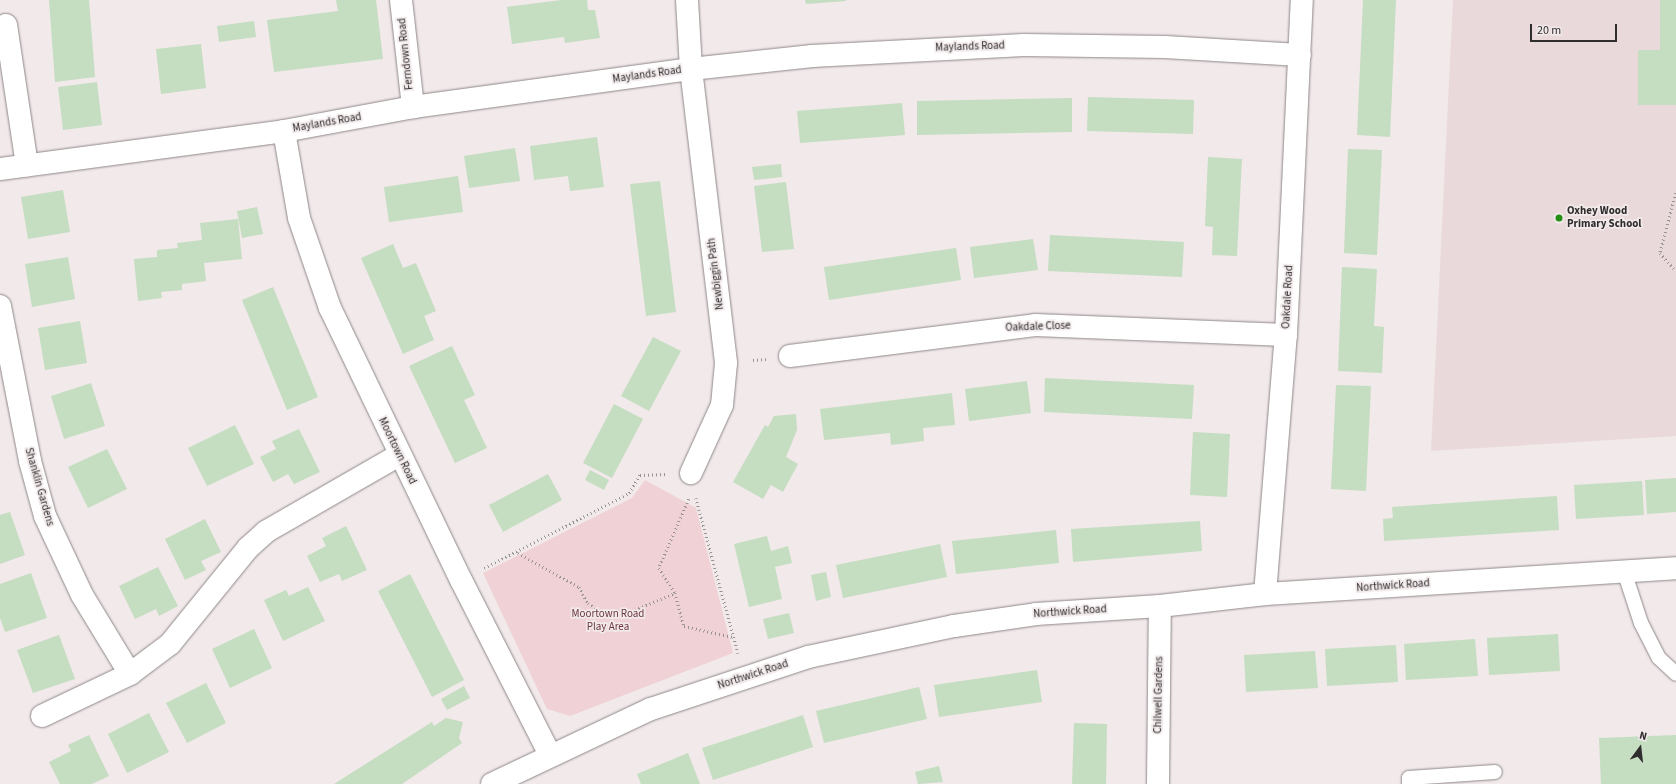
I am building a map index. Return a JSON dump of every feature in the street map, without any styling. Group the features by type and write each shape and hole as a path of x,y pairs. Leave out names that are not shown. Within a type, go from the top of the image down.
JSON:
{"street":[{"name":"Ferndown Road","path":"401,0 413,108"},
{"name":"Newbiggin Path","path":"687,0 691,69 726,363 722,405 692,481"},
{"name":"Oakdale Road","path":"1265,594 1286,334 1302,0"},
{"path":"6,25 27,165"},
{"name":"Maylands Road","path":"0,169 284,131 413,108 691,69 889,50 1024,45 1165,47 1300,55"},
{"name":"Moortown Road","path":"284,131 299,218 312,260 330,308 399,455 550,755"},
{"name":"Shanklin Gardens","path":"0,306 30,461 45,516 82,595 130,674"},
{"name":"Oakdale Close","path":"790,356 1035,325 1286,334"},
{"path":"42,716 130,674 170,644 248,548 266,531 399,455"},
{"name":"Northwick Road","path":"492,784 550,755 651,709 822,653 954,626 1036,614 1160,606 1265,594 1676,568"},
{"name":"Chilwell Gardens","path":"1158,784 1160,606"}],"lane":[{"path":"1624,571 1641,623 1659,658 1676,674"},
{"path":"1409,784 1409,778 1495,772"}],"path":[{"path":"1676,193 1660,253 1676,271"},
{"path":"726,363 790,356"},
{"path":"461,580 629,493 640,475 692,481"},
{"path":"692,481 659,568 675,593 684,626 733,638"},
{"path":"692,481 733,638 746,677"},
{"path":"517,552 579,588 588,603 606,615 620,616 675,593"}],"shaded area":[{"name":"Oxhey Wood Primary School","path":"1453,0 1676,0 1676,436 1431,451"}],"green space":[{"name":"Moortown Road Play Area","path":"645,480 696,508 733,653 570,716 547,709 483,573 632,498"}],"building":[{"path":"49,0 89,0 95,77 55,82"},
{"path":"336,0 376,0 383,59 274,72 267,20 338,11"},
{"path":"562,0 587,0 588,10 595,10 600,38 565,43 564,37 512,44 507,7"},
{"path":"805,0 846,0 846,1 806,4"},
{"path":"1363,0 1396,0 1390,137 1357,135"},
{"path":"1660,0 1676,0 1676,105 1638,105 1638,50 1660,50"},
{"path":"254,21 256,37 219,42 217,26"},
{"path":"201,44 206,88 161,94 156,49"},
{"path":"97,82 102,125 63,130 58,87"},
{"path":"1088,97 1194,100 1193,134 1087,131"},
{"path":"1072,98 1072,132 917,135 917,101"},
{"path":"902,103 905,135 800,143 797,111"},
{"path":"597,137 604,187 570,191 568,176 534,180 530,146"},
{"path":"515,148 520,181 469,188 464,156"},
{"path":"1348,149 1382,150 1377,255 1344,253"},
{"path":"1208,157 1242,159 1237,256 1212,255 1213,227 1205,226"},
{"path":"781,164 782,177 754,180 752,167"},
{"path":"458,176 463,212 389,222 384,187"},
{"path":"660,181 676,312 646,316 630,184"},
{"path":"786,182 794,249 762,252 754,186"},
{"path":"63,190 70,232 28,239 21,197"},
{"path":"257,207 263,234 242,238 237,211"},
{"path":"238,219 242,259 204,263 206,281 182,284 182,290 161,292 162,298 138,301 134,259 157,257 157,250 178,248 177,243 202,240 200,223"},
{"path":"1050,235 1184,242 1182,277 1048,271"},
{"path":"1033,239 1038,270 974,278 970,247"},
{"path":"393,244 403,268 416,263 436,311 424,316 434,340 403,354 361,258"},
{"path":"956,248 961,280 829,300 824,267"},
{"path":"68,257 75,299 32,307 25,264"},
{"path":"1342,267 1377,269 1374,326 1384,327 1382,373 1338,371"},
{"path":"273,287 318,397 287,410 242,300"},
{"path":"80,321 87,363 45,370 38,328"},
{"path":"653,337 681,351 649,411 621,396"},
{"path":"452,346 475,395 464,400 487,448 455,463 409,366"},
{"path":"1045,378 1194,385 1192,419 1044,412"},
{"path":"1027,381 1031,413 969,421 965,389"},
{"path":"91,383 105,426 64,439 51,396"},
{"path":"1336,385 1371,386 1366,491 1331,489"},
{"path":"952,393 955,425 923,428 924,441 891,445 890,433 824,440 820,409"},
{"path":"614,404 643,419 612,478 583,463"},
{"path":"796,414 797,430 786,457 798,464 783,492 771,485 763,499 733,482 765,425 768,427 774,416"},
{"path":"235,425 254,464 207,486 188,448"},
{"path":"299,429 320,472 294,484 288,474 273,482 260,457 276,449 272,441"},
{"path":"1193,432 1230,434 1227,497 1190,495"},
{"path":"107,449 127,489 88,508 68,467"},
{"path":"590,470 609,480 604,490 585,480"},
{"path":"548,474 562,500 503,532 489,505"},
{"path":"1676,478 1676,512 1647,514 1645,480"},
{"path":"1642,481 1644,515 1576,519 1574,485"},
{"path":"1557,496 1559,530 1384,541 1383,519 1393,518 1392,507"},
{"path":"10,512 25,555 0,564 0,515"},
{"path":"205,519 221,552 201,561 206,570 185,580 165,539"},
{"path":"1200,521 1202,551 1073,562 1071,529"},
{"path":"346,526 367,570 342,581 339,574 320,582 307,556 326,546 322,538"},
{"path":"1056,530 1059,563 956,574 952,541"},
{"path":"767,536 771,551 788,546 792,563 775,567 782,599 749,607 734,544"},
{"path":"940,544 947,577 843,598 836,565"},
{"path":"158,567 178,606 159,616 156,609 135,619 119,586"},
{"path":"826,572 831,597 816,601 811,575"},
{"path":"31,573 47,618 5,632 0,618 0,584"},
{"path":"410,574 464,680 432,697 378,591"},
{"path":"308,587 325,621 283,641 264,600 286,590 289,596"},
{"path":"789,613 794,633 768,639 763,619"},
{"path":"254,629 272,668 230,688 212,649"},
{"path":"1558,634 1560,671 1489,675 1487,638"},
{"path":"59,635 75,679 33,693 17,650"},
{"path":"1475,639 1478,676 1406,680 1404,644"},
{"path":"1396,645 1398,682 1327,686 1325,649"},
{"path":"1315,651 1318,688 1246,692 1244,655"},
{"path":"1037,670 1042,702 939,717 934,685"},
{"path":"206,683 226,723 187,743 166,703"},
{"path":"464,686 470,698 447,710 441,699"},
{"path":"919,687 927,719 824,743 816,711"},
{"path":"149,713 169,752 127,773 108,734"},
{"path":"803,715 813,747 713,780 702,748"},
{"path":"446,718 463,722 459,738 462,743 402,784 334,784 432,722 434,726"},
{"path":"1074,723 1107,724 1106,784 1072,784"},
{"path":"89,735 109,776 92,784 60,784 49,762 71,751 68,745"},
{"path":"1676,735 1676,784 1601,784 1599,738"},
{"path":"688,753 700,784 641,784 637,774"},
{"path":"939,766 943,782 918,784 915,772"}],"place":[{"name":"Oxhey Wood Primary School","path":"1559,218"}]}
